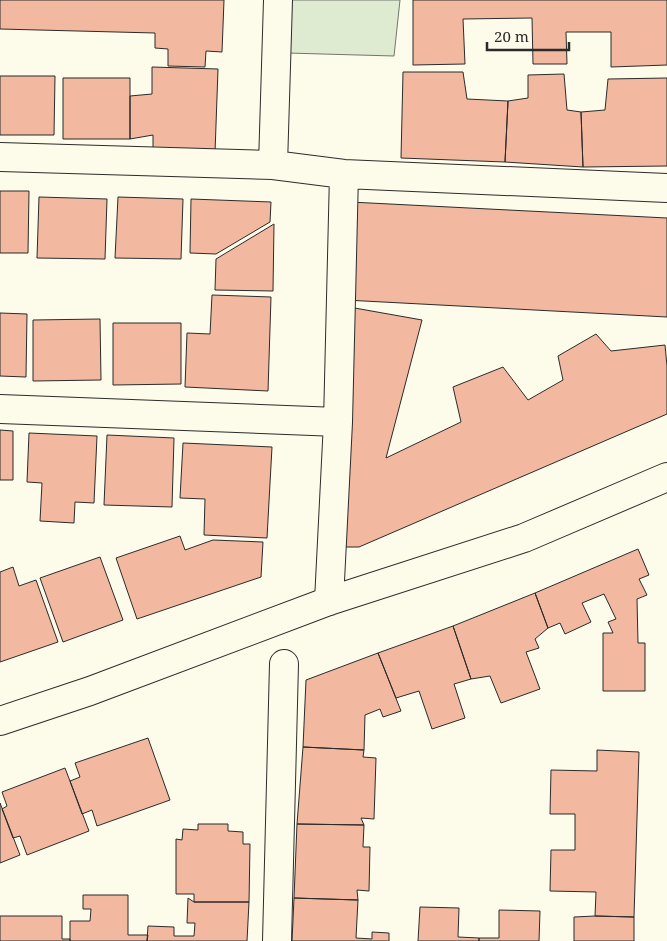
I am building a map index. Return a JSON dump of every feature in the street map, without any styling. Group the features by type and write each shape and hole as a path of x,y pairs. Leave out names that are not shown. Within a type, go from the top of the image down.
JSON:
{"street":[{"path":"273,165 278,0"},
{"path":"0,157 273,165 344,174 667,188"},
{"path":"329,601 338,422 344,174"},
{"path":"0,409 338,422"},
{"path":"0,721 90,691 329,601 524,538 667,477"},
{"path":"277,941 284,664"}],"green space":[{"path":"291,0 400,0 394,56 287,53"}],"building":[{"path":"0,0 224,0 222,52 206,51 205,67 168,66 168,49 155,48 155,33 0,29"},
{"path":"413,0 667,0 667,65 611,67 611,32 566,32 567,64 533,64 532,18 463,19 465,64 413,65"},
{"path":"152,67 218,69 215,153 153,151 153,135 130,139 130,96 152,94"},
{"path":"403,72 463,72 467,99 508,101 505,162 401,158"},
{"path":"564,74 567,110 581,112 583,167 505,162 508,101 528,98 528,75"},
{"path":"0,76 55,76 54,135 0,135"},
{"path":"63,78 130,78 130,139 63,139"},
{"path":"667,78 667,166 583,167 581,112 605,110 608,79"},
{"path":"0,191 29,191 28,253 0,253"},
{"path":"39,197 107,199 105,259 37,258"},
{"path":"118,197 183,199 181,259 115,258"},
{"path":"191,199 271,202 270,222 216,254 190,253"},
{"path":"350,202 667,218 667,317 345,300"},
{"path":"274,224 273,291 215,290 216,259"},
{"path":"212,295 271,297 268,391 185,387 187,333 210,334"},
{"path":"349,307 422,320 386,458 461,422 453,387 503,367 528,400 563,380 558,356 596,334 611,351 665,345 667,414 359,547 338,547"},
{"path":"0,313 27,314 26,377 0,376"},
{"path":"100,319 101,380 33,381 33,320"},
{"path":"113,323 181,323 181,384 113,385"},
{"path":"0,430 13,431 13,480 0,480"},
{"path":"29,433 97,436 94,503 75,502 74,523 40,521 42,483 27,482"},
{"path":"107,435 174,438 172,507 104,505"},
{"path":"183,443 272,447 267,538 204,535 205,499 180,498"},
{"path":"180,536 185,550 213,540 263,542 261,577 137,619 116,558"},
{"path":"638,549 649,575 639,579 647,595 637,599 638,643 645,643 645,691 603,691 603,633 613,633 608,622 616,619 604,594 582,603 591,622 565,634 560,623 548,628 535,593"},
{"path":"100,557 123,620 63,642 40,578"},
{"path":"13,567 19,586 36,580 58,642 0,662 0,572"},
{"path":"535,593 548,628 535,639 539,648 526,652 540,689 501,703 490,676 471,679 453,626"},
{"path":"453,626 471,679 454,684 465,718 432,729 419,691 396,698 378,653"},
{"path":"378,653 401,711 383,717 380,709 365,715 364,750 303,747 306,680"},
{"path":"148,738 170,800 97,826 92,810 82,814 70,781 80,777 75,763"},
{"path":"303,747 364,750 363,757 376,758 374,819 361,818 364,825 297,824"},
{"path":"597,750 639,752 634,917 595,916 596,892 550,891 551,850 575,850 575,814 550,814 551,770 597,771"},
{"path":"65,768 89,831 27,855 20,836 13,838 2,809 7,806 2,792"},
{"path":"0,803 20,855 0,863"},
{"path":"198,824 228,824 228,831 243,832 243,844 250,844 249,902 194,902 194,894 176,894 176,839 182,840 183,829 198,830"},
{"path":"297,824 364,825 363,847 370,847 369,891 357,890 358,900 294,898"},
{"path":"83,895 128,895 128,935 148,935 147,941 70,941 70,921 90,921 91,909 83,909"},
{"path":"188,898 194,902 249,902 247,941 147,941 148,926 174,927 174,936 194,936 195,923 187,923"},
{"path":"294,898 358,900 356,938 372,939 372,932 389,933 389,941 292,941"},
{"path":"420,907 459,908 458,937 479,938 479,941 418,941"},
{"path":"499,910 540,911 539,941 479,941 479,938 499,938"},
{"path":"0,916 62,916 62,939 70,939 70,941 0,941"},
{"path":"574,917 634,917 634,941 574,941"}]}
